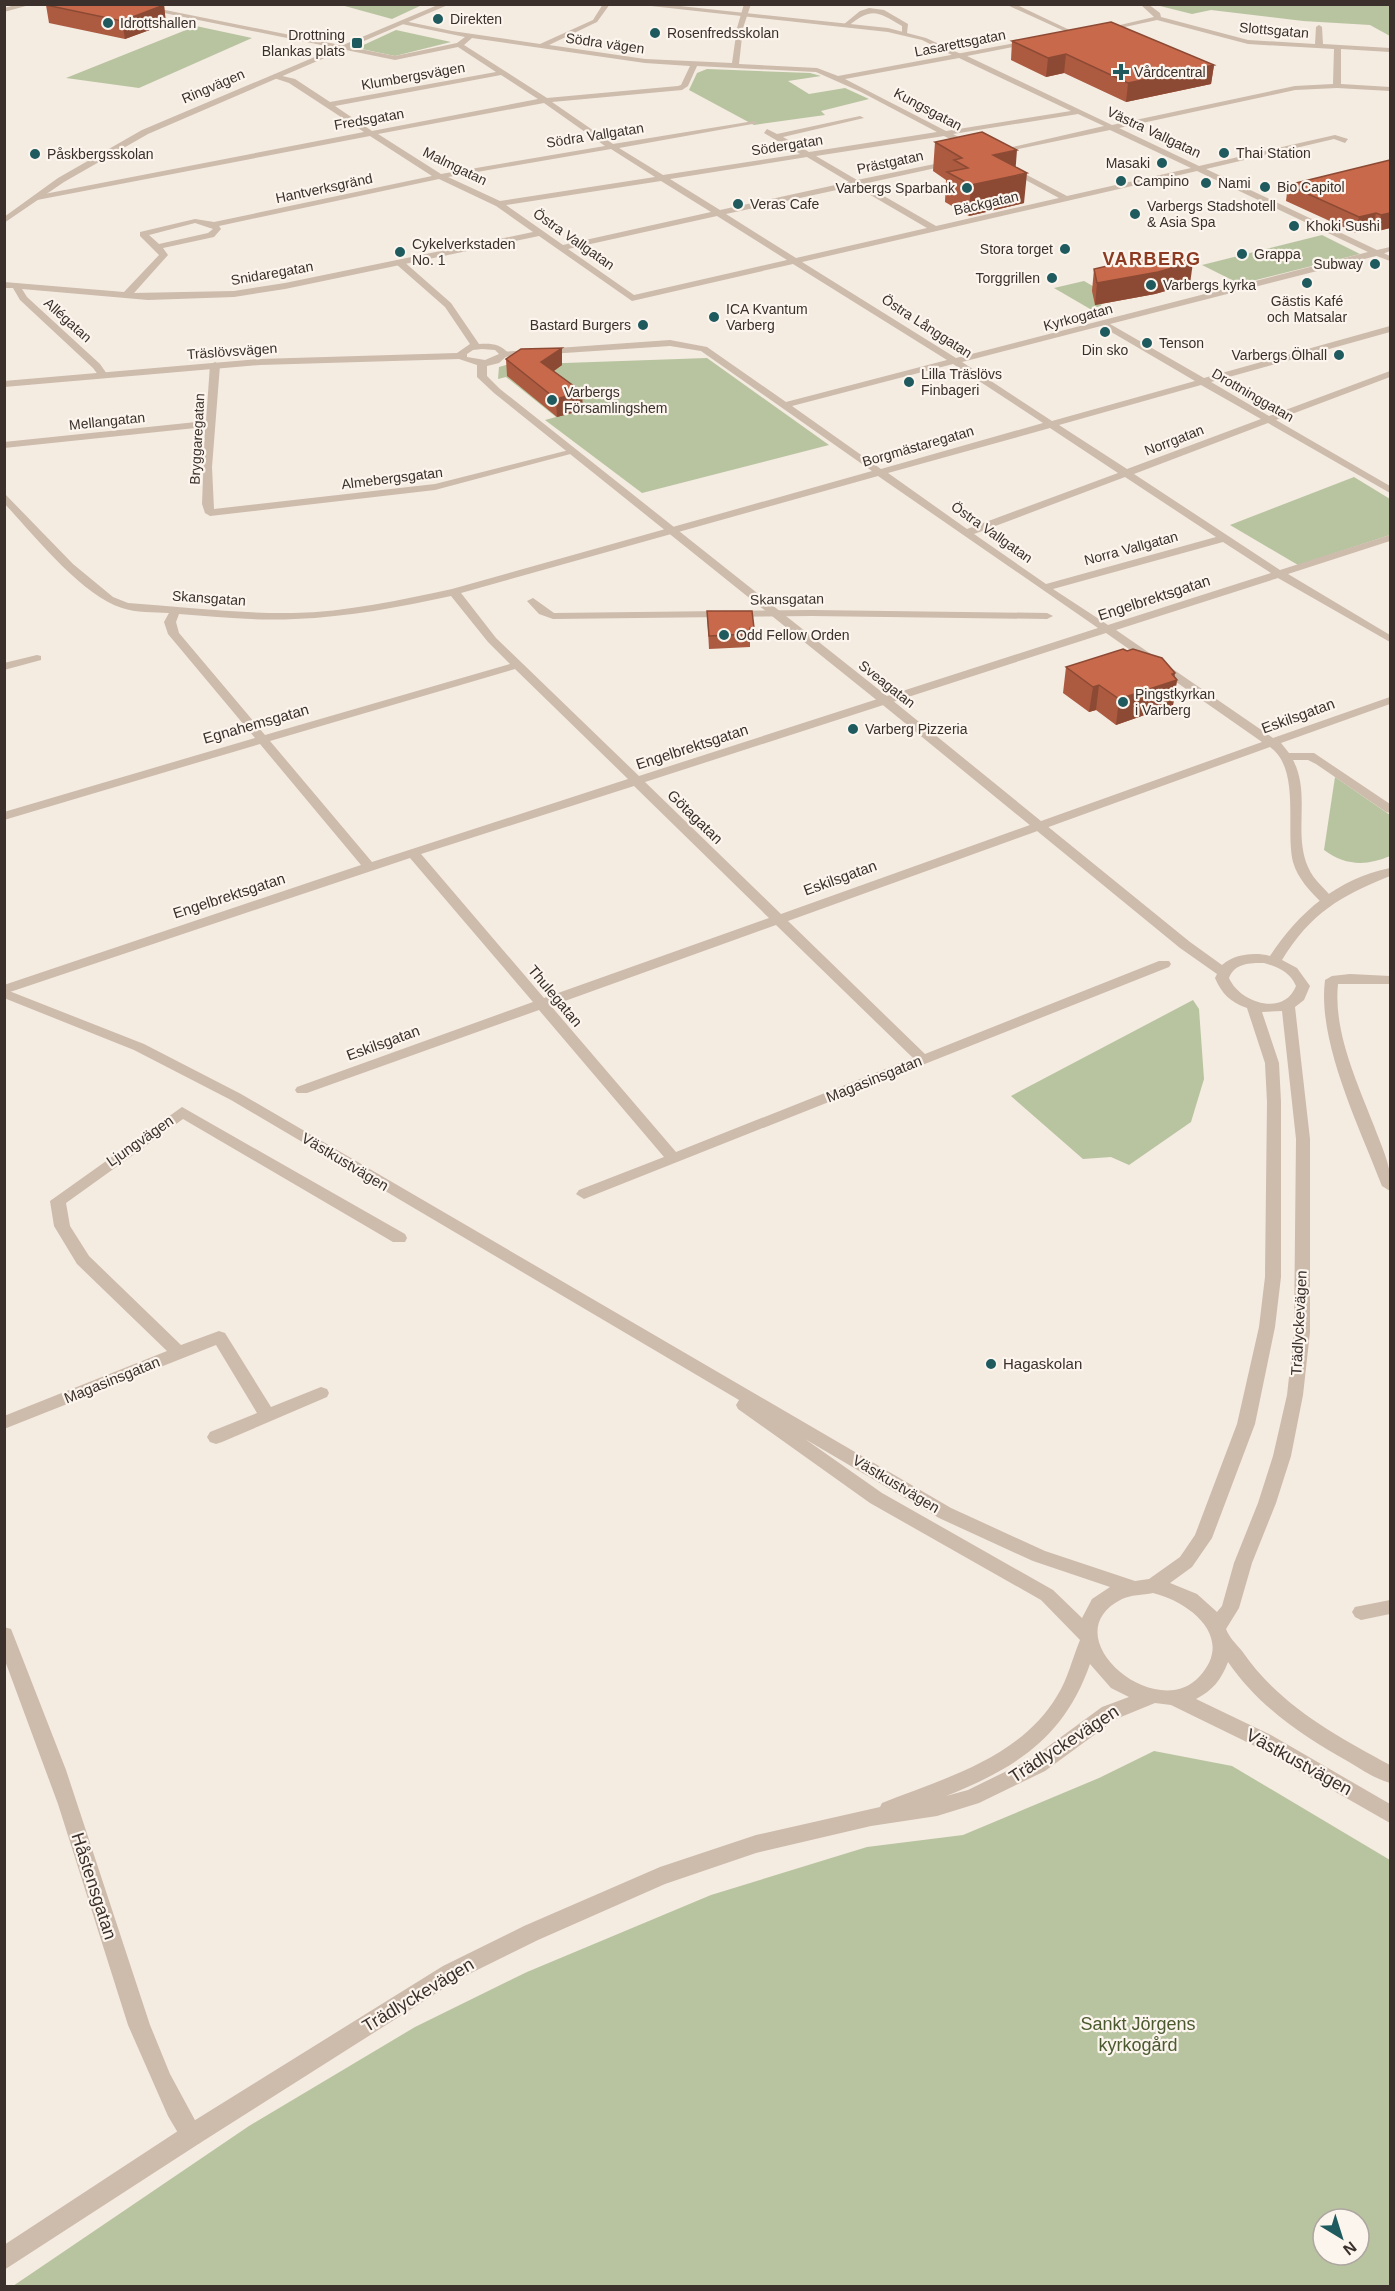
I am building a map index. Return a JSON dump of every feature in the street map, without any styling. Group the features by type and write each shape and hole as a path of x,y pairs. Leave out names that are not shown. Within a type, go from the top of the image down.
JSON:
{"street":[{"path":"4,10 30,4"},
{"path":"123,4 395,58 459,45 470,36"},
{"path":"433,11 440,4"},
{"name":"Ringvägen","path":"4,221 61,180 145,132 447,4"},
{"path":"541,46 595,21 607,4"},
{"path":"636,4 846,24 904,33 906,25 875,9 860,11 846,24"},
{"path":"735,65 744,14 748,4"},
{"path":"1008,4 1075,34"},
{"path":"1098,30 1157,18 1158,14 1143,4"},
{"name":"Slottsgatan","path":"1157,18 1248,42 1390,50"},
{"name":"Södra vägen","path":"404,23 470,36 645,61 807,68 839,78"},
{"path":"1319,27 1319,46"},
{"path":"1064,36 1087,32"},
{"name":"Västra Vallgatan","path":"904,33 959,55 1390,259"},
{"name":"Lasarettsgatan","path":"839,78 1042,40"},
{"name":"Östra Långgatan","path":"459,45 546,100 611,146 956,362 1281,575 1390,639"},
{"path":"1337,86 1338,47"},
{"name":"Fredsgatan","path":"37,198 370,132 546,100 679,88 684,86 695,63"},
{"name":"Klumbergsvägen","path":"328,105 502,73"},
{"name":"Malmgatan","path":"277,76 292,81 440,177 471,188 499,204"},
{"name":"Kungsgatan","path":"839,78 996,160"},
{"path":"985,154 1295,88 1337,86 1390,89"},
{"name":"Södergatan","path":"499,204 1078,112"},
{"path":"778,136 820,124 860,118"},
{"name":"Södra Vallgatan","path":"440,177 754,123"},
{"path":"767,131 935,229"},
{"name":"Bäckgatan","path":"632,298 1335,137 1346,141"},
{"name":"Prästgatan","path":"561,248 964,159"},
{"path":"1006,166 1067,199"},
{"name":"Hantverksgränd","path":"214,225 217,229 211,235 158,247 144,232 195,221 214,225 440,177"},
{"name":"Östra Vallgatan","path":"499,204 632,298"},
{"name":"Snidaregatan","path":"4,285 126,296 197,297 234,294 540,233"},
{"path":"126,296 164,255 158,247"},
{"name":"Kyrkogatan","path":"785,405 1390,249"},
{"path":"399,262 448,305 476,346"},
{"name":"Allégatan","path":"16,286 23,298 97,366 102,374"},
{"name":"Drottninggatan","path":"1103,324 1390,490"},
{"name":"Borgmästaregatan","path":"454,592 670,529 1390,329"},
{"name":"Östra Vallgatan","path":"504,354 662,344 704,349 1045,588 1274,743"},
{"path":"462,356 467,349 476,346 498,348 504,354 494,361 482,363"},
{"name":"Träslövsvägen","path":"4,384 215,365 354,357 462,356 466,360 482,363"},
{"name":"Sveagatan","path":"482,363 482,377 490,385 773,614 1223,972"},
{"name":"Bryggaregatan","path":"210,513 207,507 215,365"},
{"name":"Norrgatan","path":"967,533 1390,374"},
{"name":"Mellangatan","path":"4,445 211,423"},
{"name":"Almebergsgatan","path":"210,513 435,487 573,452"},
{"name":"Skansgatan","path":"4,496 54,553 109,599 126,606 175,611 296,616 383,607 454,592"},
{"name":"Norra Vallgatan","path":"1045,588 1225,538"},
{"name":"Engelbrektsgatan","path":"4,992 369,867 636,783 1390,538"},
{"name":"Götagatan","path":"454,592 492,640 517,665 775,919 922,1059"},
{"name":"Skansgatan","path":"533,601 543,612 553,616 773,614 1047,616"},
{"path":"175,611 170,622 174,634 369,867"},
{"path":"4,667 37,658"},
{"name":"Egnahemsgatan","path":"4,816 517,665"},
{"name":"Eskilsgatan","path":"302,1090 1390,700"},
{"path":"1274,743 1287,757 1295,779 1297,859 1312,887 1327,900"},
{"path":"1287,757 1310,756 1320,761 1390,809"},
{"name":"Thulegatan","path":"413,853 674,1159"},
{"path":"1274,961 1305,916 1327,900 1390,872"},
{"path":"1274,961 1297,974 1303,986 1300,997 1288,1005 1272,1008 1243,1003 1227,992 1223,985 1223,972 1234,962 1274,961"},
{"name":"Magasinsgatan","path":"584,1194 1164,964"},
{"path":"1390,980 1350,978 1332,980 1329,988 1336,1040 1390,1185"},
{"name":"Västkustvägen","path":"4,992 139,1047 236,1097 945,1513 1039,1556 1131,1587"},
{"name":"Trädlyckevägen","path":"1219,1632 1230,1608 1243,1563 1267,1503 1282,1456 1295,1395 1302,1332 1303,1139 1288,1005"},
{"name":"Trädlyckevägen","path":"1153,1586 1186,1562 1203,1538 1246,1424 1267,1327 1273,1277 1274,1102 1272,1063 1253,1006"},
{"name":"Ljungvägen","path":"179,1353 83,1260 62,1226 58,1201 182,1112 399,1238"},
{"name":"Magasinsgatan","path":"4,1423 219,1337 268,1416"},
{"name":"Västkustvägen","path":"674,1354 876,1498 1047,1595 1087,1639"},
{"path":"216,1437 321,1393"},
{"path":"1153,1586 1191,1599 1210,1617 1219,1632 1221,1660 1209,1681 1193,1691 1173,1697 1152,1696 1130,1690 1110,1678 1096,1662 1087,1639 1092,1613 1099,1604 1113,1593 1131,1587 1153,1586"},
{"path":"1361,1612 1390,1607"},
{"name":"Västkustvägen","path":"1219,1632 1255,1684 1287,1714 1390,1774"},
{"name":"Håstensgatan","path":"4,1634 53,1758 150,2059 192,2135"},
{"name":"Trädlyckevägen","path":"871,1816 984,1771 1031,1741 1062,1706 1087,1639"},
{"name":"Trädlyckevägen","path":"4,2259 192,2135 450,1973 531,1933 660,1876 756,1844 871,1816 937,1807 972,1797 1038,1765 1109,1713 1152,1696"},
{"name":"Västkustvägen","path":"1173,1697 1264,1741 1390,1814"}],"green space":[{"path":"341,5 422,5 392,19"},
{"path":"1156,5 1390,5 1390,36 1370,25 1303,21 1211,10 1192,14"},
{"path":"196,26 252,38 139,88 66,78"},
{"name":"Drottning Blankas plats","path":"396,30 451,42 395,56 357,48"},
{"path":"707,69 810,73 821,76 788,81 809,94 845,88 869,99 821,111 825,115 754,125 689,90 697,73"},
{"path":"1322,235 1360,254 1240,284 1202,265"},
{"path":"1084,281 1098,289 1104,300 1097,313 1054,288"},
{"path":"707,358 829,445 642,493 545,420 556,417 506,377 498,379 499,367 506,365"},
{"path":"1354,477 1390,499 1390,535 1298,565 1230,525"},
{"path":"1335,777 1390,815 1390,856 1373,862 1356,863 1340,859 1324,850"},
{"path":"1193,1000 1199,1009 1204,1079 1191,1122 1129,1165 1111,1157 1083,1159 1011,1096"},
{"name":"Sankt Jörgens kyrkogård","path":"1154,1751 1232,1766 1390,1860 1390,2286 13,2286 249,2126 415,2027 527,1972 711,1895 867,1847 963,1835 1099,1778"}],"building":[{"path":"46,5 164,5 122,21"},
{"path":"1111,22 1214,65 1128,83 1066,54 1048,58 1012,41"},
{"path":"982,132 1017,150 993,155 1027,173 971,185 947,172 968,168 954,160 962,158 935,142"},
{"path":"1390,160 1390,213 1359,217 1288,185"},
{"path":"1172,251 1193,262 1158,272 1097,283 1094,269"},
{"path":"562,348 541,362 582,392 556,399 506,359 521,349"},
{"path":"707,611 752,611 754,628 750,628 750,634 709,636"},
{"path":"1123,649 1127,651 1133,649 1162,658 1175,673 1172,674 1177,680 1119,699 1099,685 1093,687 1066,667"}],"place":[{"name":"Direkten","path":"438,19"},
{"name":"Idrottshallen","path":"108,23"},
{"name":"Rosenfredsskolan","path":"655,33"},
{"name":"Drottning Blankas plats","path":"357,43"},
{"name":"Vårdcentral","path":"1121,72"},
{"name":"Thai Station","path":"1224,153"},
{"name":"Påskbergsskolan","path":"35,154"},
{"name":"Masaki","path":"1162,163"},
{"name":"Campino","path":"1121,181"},
{"name":"Nami","path":"1206,183"},
{"name":"Bio Capitol","path":"1265,187"},
{"name":"Varbergs Sparbank","path":"967,188"},
{"name":"Veras Cafe","path":"738,204"},
{"name":"Varbergs Stadshotell & Asia Spa","path":"1135,214"},
{"name":"Khoki Sushi","path":"1294,226"},
{"name":"Stora torget","path":"1065,249"},
{"name":"Cykelverkstaden No. 1","path":"400,252"},
{"name":"Grappa","path":"1242,254"},
{"name":"Subway","path":"1375,264"},
{"name":"Torggrillen","path":"1052,278"},
{"name":"Gästis Kafé och Matsalar","path":"1307,283"},
{"name":"Varbergs kyrka","path":"1151,285"},
{"name":"ICA Kvantum Varberg","path":"714,317"},
{"name":"Bastard Burgers","path":"643,325"},
{"name":"Din sko","path":"1105,332"},
{"name":"Tenson","path":"1147,343"},
{"name":"Varbergs Ölhall","path":"1339,355"},
{"name":"Lilla Träslövs Finbageri","path":"909,382"},
{"name":"Varbergs Församlingshem","path":"552,400"},
{"name":"Odd Fellow Orden","path":"724,635"},
{"name":"Pingstkyrkan i Varberg","path":"1123,702"},
{"name":"Varberg Pizzeria","path":"853,729"},
{"name":"Hagaskolan","path":"991,1364"}],"district":[{"name":"VARBERG","path":"1152,259"}]}
